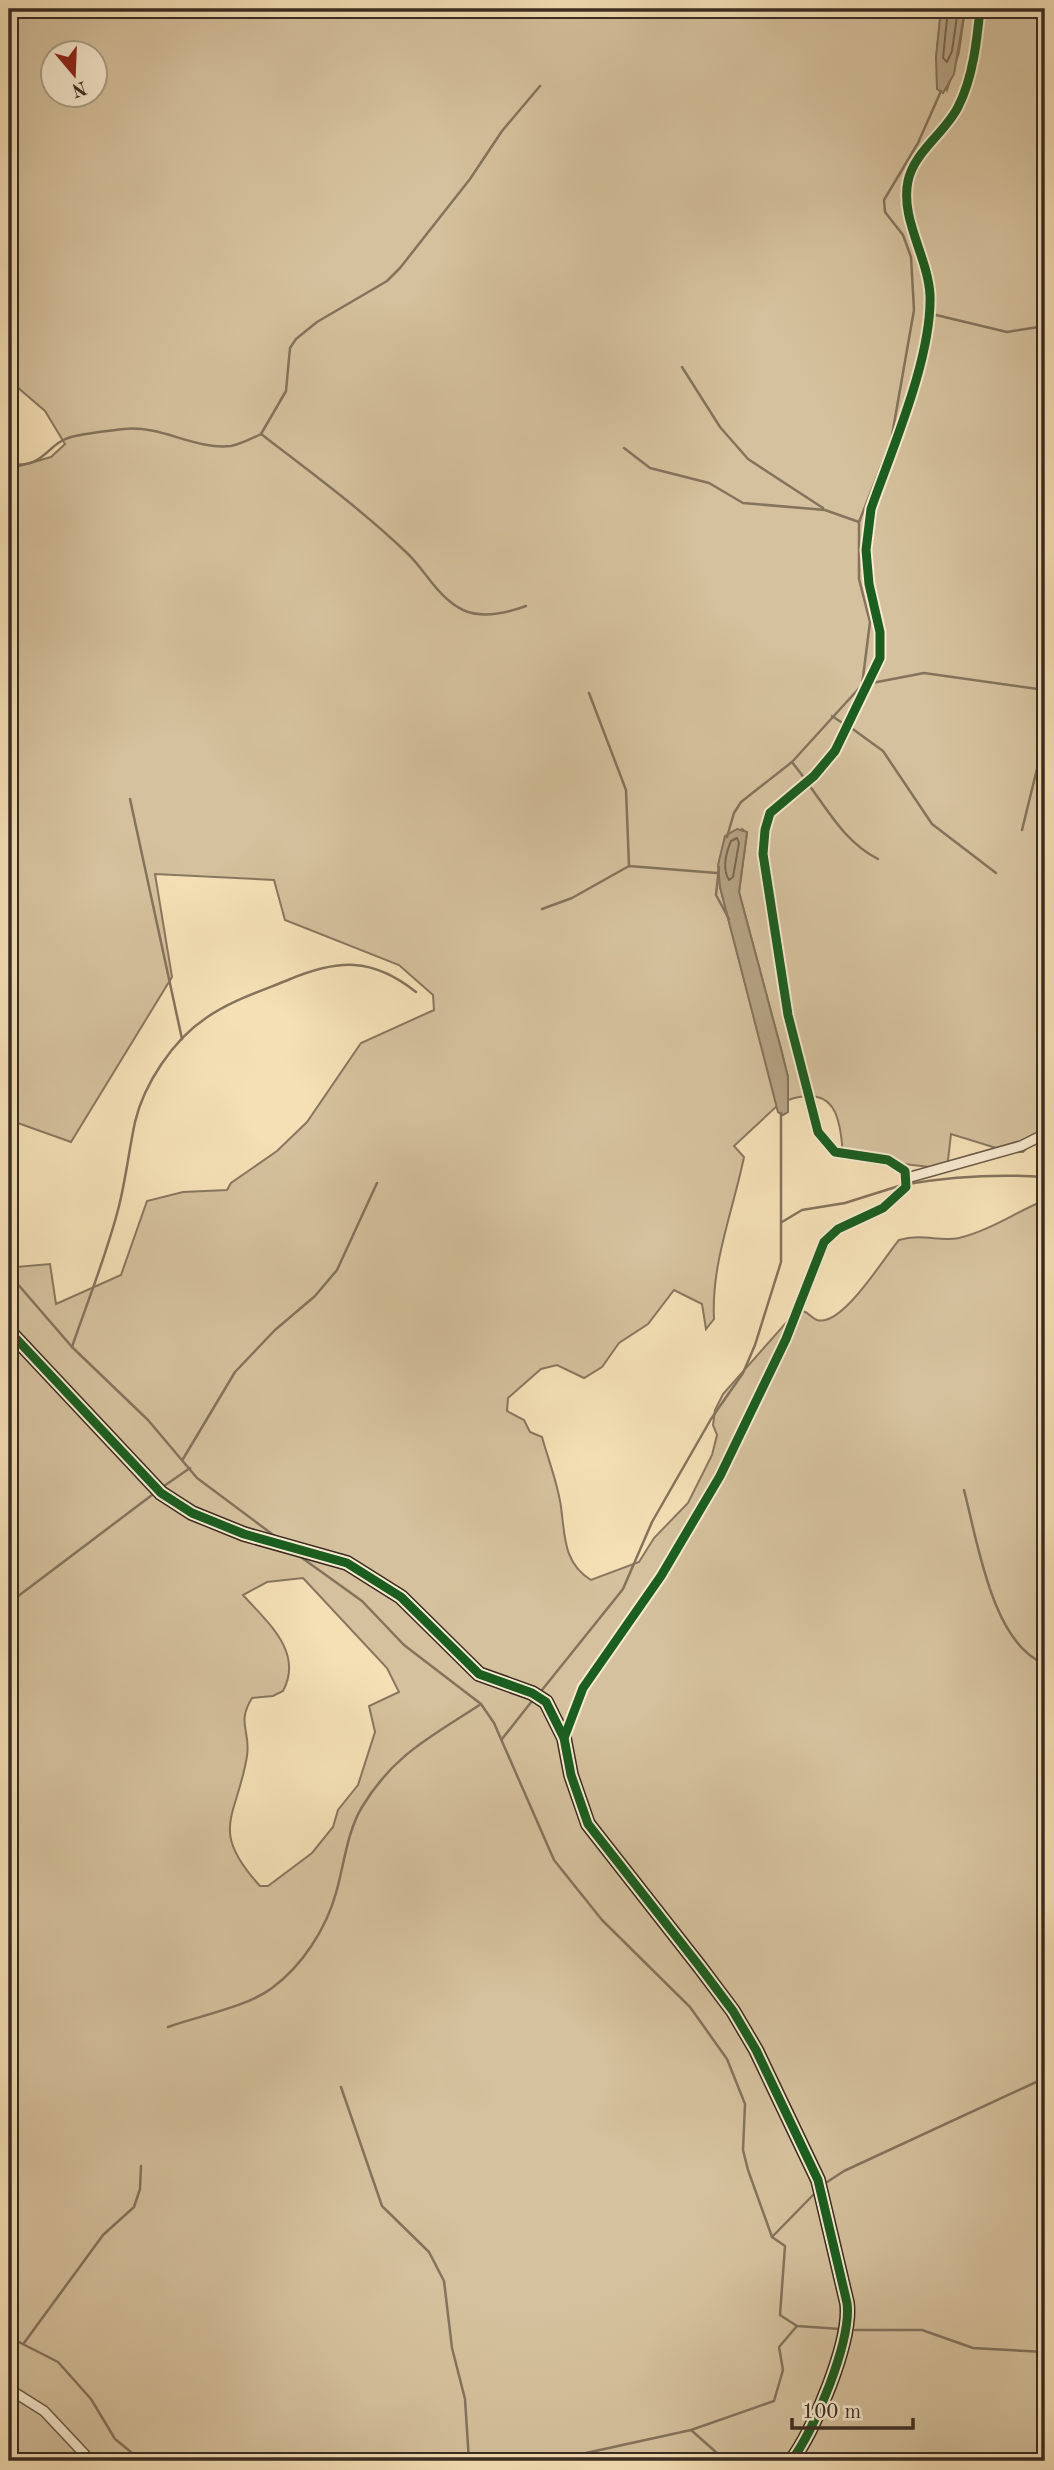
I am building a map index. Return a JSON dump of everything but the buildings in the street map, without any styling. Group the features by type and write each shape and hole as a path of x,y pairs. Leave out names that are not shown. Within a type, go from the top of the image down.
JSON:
{"street":[{"path":"564,1738 583,1688 661,1576 720,1476 786,1339 824,1242 838,1229 892,1202 906,1186 907,1178 902,1167 896,1163 835,1152 818,1132 788,1016 763,854 770,813 814,776 835,751 880,658 880,632 869,584 867,532 871,509 917,372 930,296 927,273 908,210 908,182 912,169 958,107 970,73 980,9"},
{"path":"907,1178 1021,1146 1045,1134"},
{"path":"9,1331 161,1493 192,1513 244,1534 347,1563 401,1597 479,1674 532,1693 546,1702 564,1738 571,1775 588,1824 733,2011 756,2050 818,2180 845,2290 848,2322 845,2344 806,2439 791,2461"},
{"path":"9,2389 44,2411 91,2461"}],"shaded area":[{"path":"9,9 941,9 936,60 947,90 959,52 965,9 1045,9 1045,1130 1023,1152 1006,1151 951,1134 947,1169 843,1157 837,1117 826,1100 804,1096 788,1100 788,1077 739,892 747,833 742,829 720,887 777,1106 734,1146 744,1157 719,1258 714,1319 706,1329 702,1304 674,1290 648,1324 619,1343 602,1367 584,1378 557,1365 541,1369 508,1398 507,1411 524,1420 530,1432 542,1437 558,1489 567,1548 575,1565 591,1580 639,1562 654,1538 688,1503 712,1455 717,1435 713,1425 715,1410 723,1394 792,1316 803,1311 817,1320 827,1320 838,1313 862,1289 899,1240 916,1237 945,1239 970,1235 1045,1200 1045,2461 9,2461 9,1244 16,1267 50,1264 56,1304 121,1275 147,1201 183,1192 227,1190 231,1183 277,1151 307,1122 361,1043 434,1010 433,995 399,965 285,920 274,880 155,874 172,977 71,1142 15,1122 9,1137 9,469 51,457 65,444 45,411 9,380","holes":["303,1578 387,1668 399,1692 369,1706 375,1732 358,1785 338,1810 333,1827 312,1853 268,1886 260,1886 244,1867 235,1850 230,1836 230,1823 247,1756 244,1721 247,1707 252,1698 273,1696 283,1691 289,1663 280,1638 243,1595 267,1582"]}],"water":[{"path":"941,9 965,9 954,74 943,93 937,89 936,57"},
{"path":"737,829 747,832 739,892 788,1077 788,1112 783,1115 778,1112 720,887 718,865 725,836"}],"waterway":[{"path":"961,14 976,9"},
{"path":"9,464 21,465 38,460 63,440 90,433 138,429 217,446 235,445 261,434 286,391 290,348 296,339 317,322 387,281 400,268 470,179 502,131 540,86"},
{"path":"727,837 734,813 741,802 792,762 862,685 870,622 859,579 859,522 891,441 914,310 911,257 903,235 885,212 884,200 918,143 941,91"},
{"path":"932,314 1007,332 1045,326"},
{"path":"682,367 720,427 748,459 823,508"},
{"path":"261,434 390,537 454,605 471,613 487,615 526,606"},
{"path":"624,448 650,468 709,483 743,503 825,510 859,522"},
{"path":"872,683 924,673 1045,690"},
{"path":"1022,830 1037,769 1045,690"},
{"path":"589,693 626,790 629,866"},
{"path":"832,716 844,724"},
{"path":"850,727 883,751 932,824 996,873"},
{"path":"792,762 805,779"},
{"path":"809,785 847,836 878,859"},
{"path":"130,799 182,1039"},
{"path":"542,909 572,898 629,866 717,873"},
{"path":"719,867 716,895 729,919"},
{"path":"72,1347 114,1224 139,1108 153,1078 182,1038 225,1006 323,968 339,965 369,967 384,972 416,992"},
{"path":"542,1690 623,1589 652,1522 711,1419 743,1373 755,1345 781,1262 781,1113"},
{"path":"908,1184 976,1176 1045,1177"},
{"path":"183,1459 235,1372 275,1330 315,1296 337,1270 377,1183"},
{"path":"782,1222 802,1210 845,1203 902,1185"},
{"path":"9,1274 72,1347 148,1420 197,1478 276,1537"},
{"path":"164,1486 190,1468"},
{"path":"964,1490 981,1561 1000,1613 1012,1635 1027,1653 1045,1664"},
{"path":"9,1603 152,1495"},
{"path":"298,1555 362,1601 404,1645 481,1704 494,1723 554,1860 602,1920 690,2007 727,2059 745,2104 743,2150 748,2170 772,2237 785,2246 780,2315 797,2326 840,2329"},
{"path":"502,1739 532,1701"},
{"path":"168,2027 262,1995 293,1969 312,1946 332,1907 353,1827 374,1789 387,1773 415,1748 481,1704"},
{"path":"824,2184 844,2171 1045,2078"},
{"path":"341,2087 382,2206 429,2252 444,2281 452,2348 465,2399 469,2461"},
{"path":"24,2343 103,2235 134,2207 140,2189 141,2166"},
{"path":"772,2237 815,2193"},
{"path":"573,2461 586,2453 691,2430 774,2401 783,2370 779,2347 797,2326"},
{"path":"855,2330 922,2330 973,2348 1045,2352"},
{"path":"9,2337 58,2362 91,2399 115,2439 142,2461"},
{"path":"691,2430 726,2461"}],"cycle path":[{"path":"564,1738 583,1688 661,1576 720,1476 786,1339 824,1242 838,1229 883,1208 906,1187 905,1171 888,1160 835,1152 818,1132 788,1015 763,854 770,813 814,776 835,751 880,658 880,632 869,584 866,550 871,509 918,375 929,320 928,281 908,210 908,181 917,161 952,116 963,96 974,59 980,9"},
{"path":"9,1331 161,1493 192,1513 244,1534 347,1563 401,1597 479,1674 532,1693 546,1702 564,1738 571,1775 588,1824 733,2011 756,2050 818,2180 847,2303 847,2319 830,2385 810,2429 791,2461"}]}
